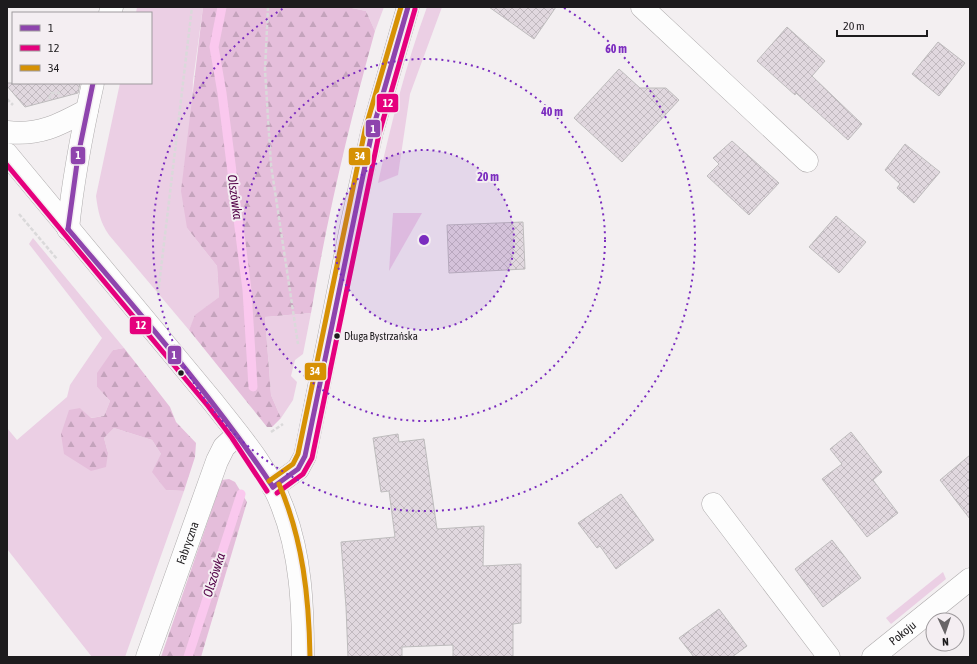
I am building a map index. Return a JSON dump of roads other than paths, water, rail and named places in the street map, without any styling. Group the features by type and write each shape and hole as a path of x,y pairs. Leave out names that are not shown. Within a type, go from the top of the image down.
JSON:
{"street":[{"path":"273,487 298,469 305,456 352,222 372,132 408,7"},
{"path":"642,7 807,161"},
{"path":"68,229 72,186 93,84"},
{"path":"7,132 38,132 59,125 87,110"},
{"path":"7,154 238,434 273,487 282,506 295,551 300,578 303,657"},
{"name":"Fabryczna","path":"147,657 216,461 224,447 238,434"},
{"path":"713,504 829,657"},
{"name":"Pokoju","path":"873,657 970,580"}],"waterway":[{"name":"Olszówka","path":"222,7 214,47 222,93 247,290 253,387"},
{"name":"Olszówka","path":"188,657 241,494"}],"place":[{"name":"Długa Bystrzańska","path":"337,336"}]}
